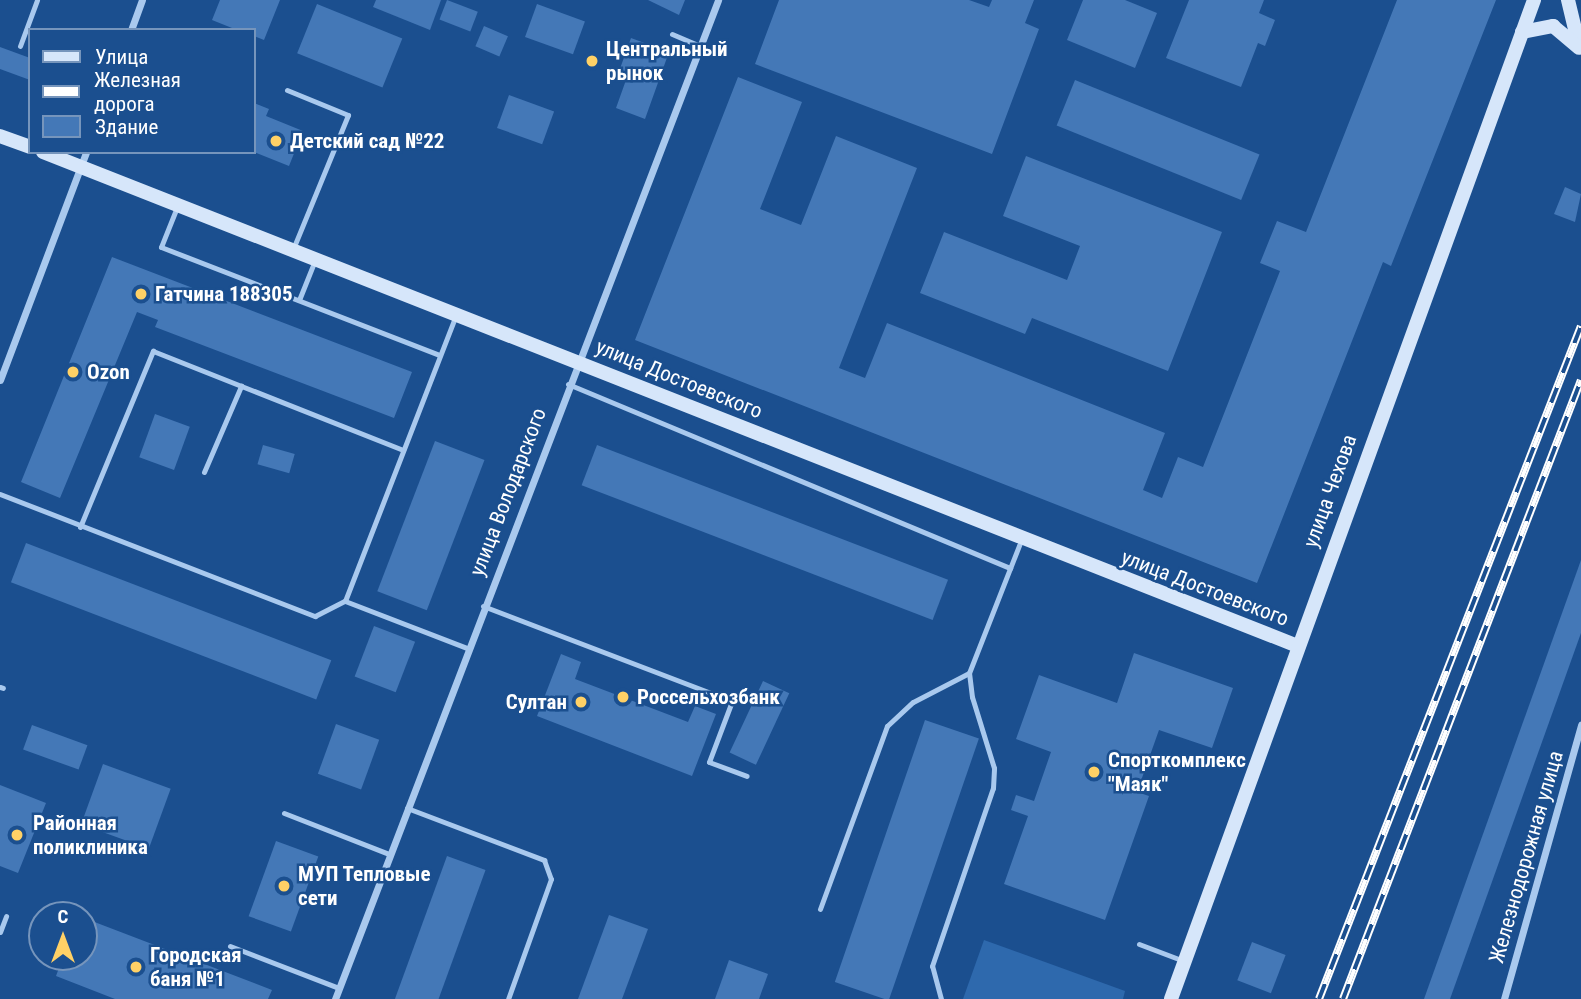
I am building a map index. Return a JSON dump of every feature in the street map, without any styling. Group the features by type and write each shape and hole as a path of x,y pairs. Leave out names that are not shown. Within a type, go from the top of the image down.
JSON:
{"street":[{"path":"132,28 142,0"},
{"name":"улица Володарского","path":"335,999 577,360 718,0"},
{"name":"улица Чехова","path":"1171,999 1534,0"},
{"path":"1568,0 1580,49"},
{"path":"1522,32 1553,26 1580,49"},
{"path":"0,136 28,146"},
{"name":"улица Достоевского","path":"54,154 83,159 178,204 577,360 1021,540 1298,646"},
{"path":"0,380 83,159"},
{"name":"Железнодорожная улица","path":"1504,999 1581,725"}],"lane":[{"path":"20,46 37,0"},
{"path":"672,34 701,46"},
{"path":"286,90 348,115 293,249"},
{"path":"178,204 162,247 440,355"},
{"path":"299,300 316,257"},
{"path":"1,498 315,616 345,601 457,313"},
{"path":"80,527 153,351 404,450"},
{"path":"568,384 1010,568"},
{"path":"204,472 240,386"},
{"path":"942,999 932,966 993,788 994,768 972,697 969,673 1021,540"},
{"path":"345,601 467,648"},
{"path":"483,606 733,701 709,762 747,776"},
{"path":"820,909 887,726 913,702 969,673"},
{"path":"406,808 544,860 551,879 508,999"},
{"path":"284,813 389,854"},
{"path":"0,932 6,916"},
{"path":"1139,944 1184,961"},
{"path":"230,946 339,988"}],"shaded area":[{"path":"984,940 1125,991 1123,999 963,999"}],"building":[{"path":"220,0 280,0 264,40 256,37 256,28 232,28 212,20"},
{"path":"376,0 441,0 430,30 373,7"},
{"path":"447,0 478,12 470,31 439,20"},
{"path":"648,0 685,0 679,15"},
{"path":"779,0 969,0 989,7 992,0 1034,0 1025,23 1039,29 992,154 755,64"},
{"path":"1083,0 1125,0 1157,13 1135,68 1067,40"},
{"path":"1189,0 1264,0 1259,13 1275,20 1265,46 1258,43 1241,87 1166,58"},
{"path":"1397,0 1496,0 1391,266 1383,262 1257,583 635,340 738,77 802,102 760,209 801,225 836,136 917,168 839,368 865,378 887,323 1165,433 1143,490 1162,498 1178,457 1203,467 1280,271 1260,263 1277,221 1306,232"},
{"path":"317,4 402,38 382,88 297,53"},
{"path":"537,4 585,21 573,54 525,37"},
{"path":"484,26 508,36 499,56 475,46"},
{"path":"631,38 669,52 645,119 616,108 626,80 617,77"},
{"path":"0,47 28,57 28,79 0,69"},
{"path":"1075,80 1260,155 1241,200 1057,125"},
{"path":"509,95 554,111 542,144 497,128"},
{"name":"Детский сад №22","path":"256,104 269,109 266,116 303,131 289,166 256,153"},
{"path":"1026,156 1222,232 1168,371 1032,318 1025,334 920,293 944,232 1067,280 1080,246 1003,216"},
{"path":"1565,187 1581,194 1575,222 1554,214"},
{"path":"112,257 412,372 394,418 155,327 158,320 137,312 60,498 21,482"},
{"path":"155,414 190,427 174,470 139,457"},
{"path":"435,441 484,460 427,610 377,591"},
{"path":"263,445 295,454 289,473 257,464"},
{"path":"597,445 948,580 933,620 582,485"},
{"path":"26,543 331,660 316,699 11,582"},
{"path":"1581,560 1581,633 1450,999 1424,999"},
{"path":"374,626 415,642 396,692 355,676"},
{"name":"Спорткомплекс \"Маяк\"","path":"1134,653 1233,688 1212,748 1159,730 1137,792 1149,796 1105,920 1004,884 1028,816 1011,810 1016,795 1034,801 1051,752 1016,739 1039,675 1117,703"},
{"path":"561,654 581,662 575,679 688,722 695,706 716,714 692,776 537,716"},
{"path":"763,681 789,693 756,765 730,753"},
{"path":"925,720 979,739 889,999 835,982"},
{"path":"336,724 379,740 361,790 318,774"},
{"path":"32,725 87,745 79,770 23,749"},
{"path":"103,764 171,789 149,849 81,824"},
{"name":"Районная поликлиника","path":"0,785 46,803 18,873 0,866"},
{"name":"МУП Тепловые сети","path":"276,841 318,856 291,932 249,916"},
{"path":"447,856 486,870 439,999 395,999"},
{"path":"609,915 648,929 622,999 578,999"},
{"name":"Городская баня №1","path":"98,923 272,990 268,999 115,999 56,976 58,971 98,971"},
{"path":"1252,942 1286,955 1271,993 1237,980"},
{"path":"729,960 768,974 759,999 715,999"}],"railway":[{"path":"1319,999 1581,326"},
{"path":"1343,999 1581,380"}],"place":[{"name":"Центральный рынок","path":"592,61"},
{"name":"Детский сад №22","path":"276,141"},
{"name":"Гатчина 188305","path":"141,294"},
{"name":"Ozon","path":"73,372"},
{"name":"Россельхозбанк","path":"623,697"},
{"name":"Султан","path":"581,702"},
{"name":"Спорткомплекс \"Маяк\"","path":"1094,772"},
{"name":"Районная поликлиника","path":"17,835"},
{"name":"МУП Тепловые сети","path":"284,886"},
{"name":"Городская баня №1","path":"136,967"}]}
